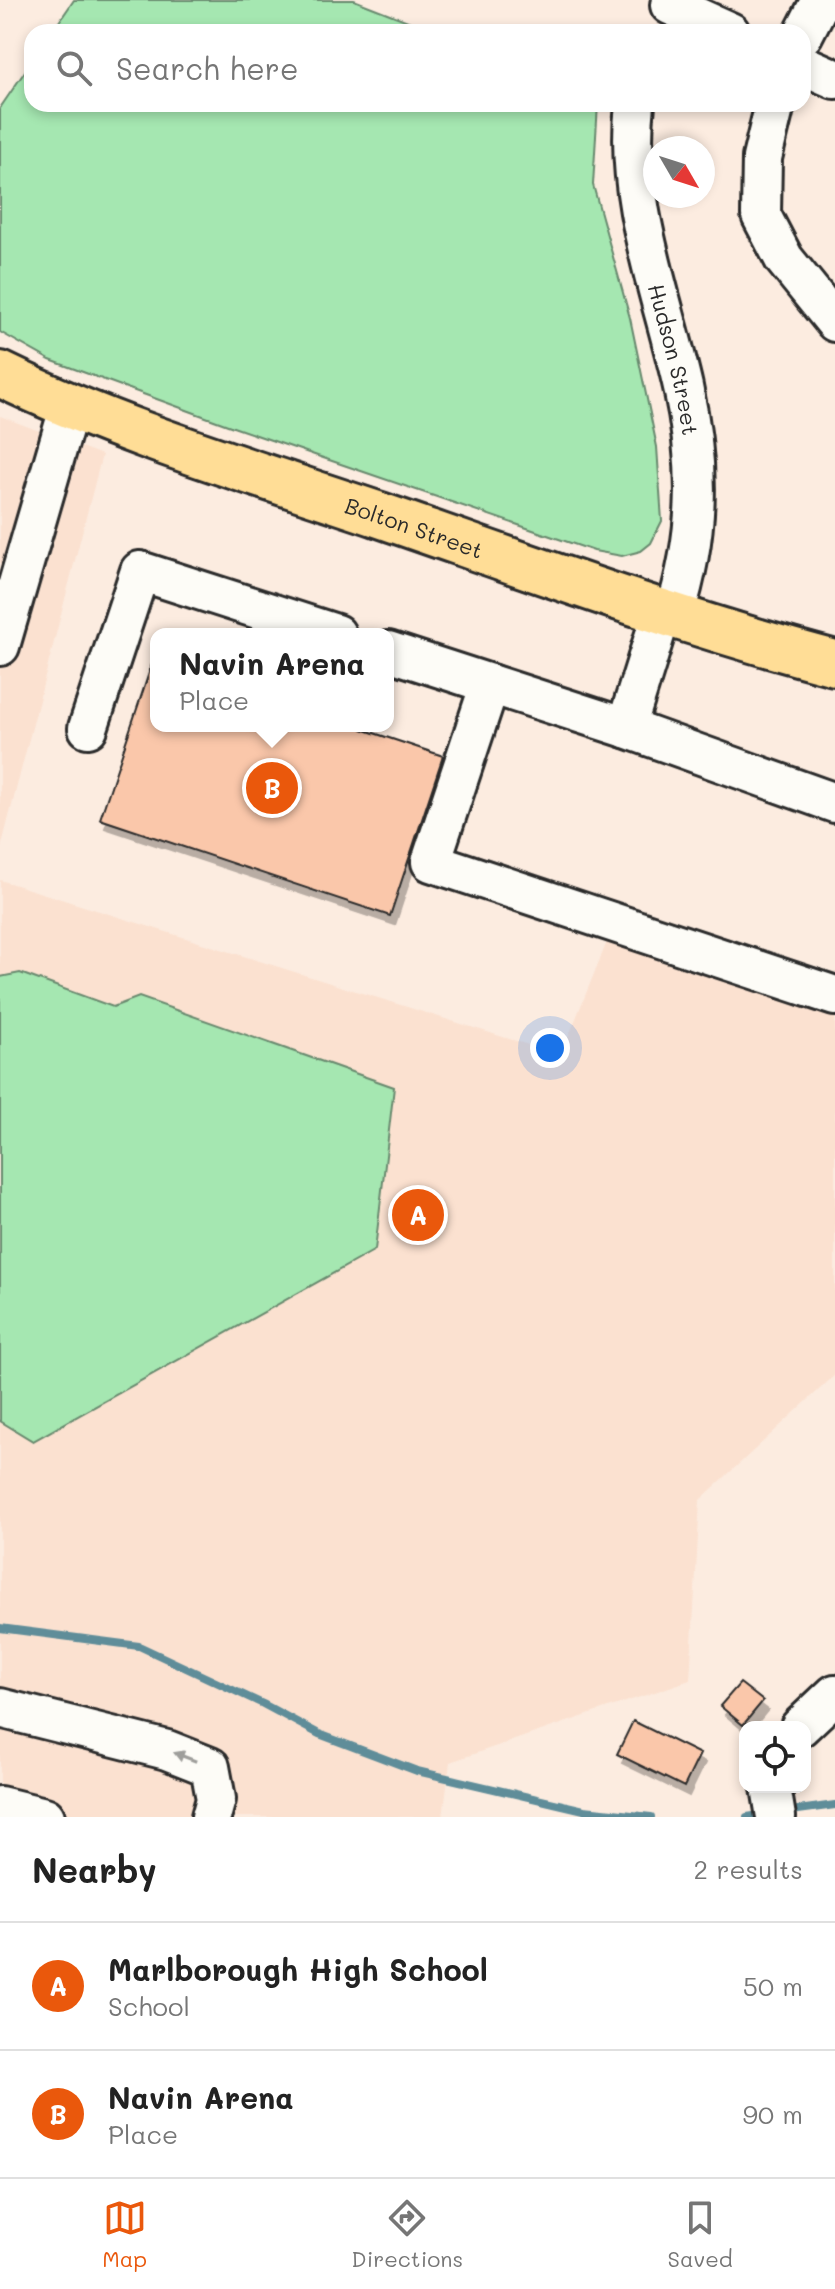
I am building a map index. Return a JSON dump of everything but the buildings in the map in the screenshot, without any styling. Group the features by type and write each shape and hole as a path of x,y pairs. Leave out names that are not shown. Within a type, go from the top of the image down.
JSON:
{"main road":[{"name":"Bolton Street","path":"0,374 184,449 674,616 835,663"}],"street":[{"path":"809,24 821,0"},
{"path":"666,12 704,24"},
{"path":"811,68 835,79"},
{"name":"Hudson Street","path":"635,112 633,138 640,205 683,389 694,460 695,527 686,577 638,732"},
{"path":"773,112 762,158 761,215 784,259 835,322"},
{"path":"0,646 70,405"},
{"path":"88,728 140,571 317,628"},
{"path":"394,653 638,732 835,803"},
{"path":"490,684 431,862 835,996"},
{"path":"806,1721 835,1694"},
{"path":"0,1708 167,1750 210,1767 216,1799 211,1817"},
{"path":"772,1793 776,1817"},
{"path":"0,1806 45,1817"}],"shaded area":[{"path":"0,416 102,455 0,852"},
{"path":"0,880 561,1055 609,937 835,1016 835,1375 700,1500 690,1680 450,1762 443,1817 0,1817"}],"green space":[{"path":"74,0 354,0 416,24 58,24"},
{"path":"24,73 24,112 598,112 593,185 630,318 657,447 662,521 651,543 641,551 622,556 594,551 236,428 50,360 0,332 0,108"},
{"path":"20,973 113,1007 139,997 394,1087 375,1250 33,1441 0,1421 0,977"}],"waterway":[{"path":"0,1628 139,1646 319,1734 417,1771 584,1810 651,1817"},
{"path":"791,1811 835,1805"},
{"path":"747,1817 760,1815"}],"place":[{"name":"Navin Arena","path":"272,788"},
{"name":"Marlborough High School","path":"418,1215"}]}
